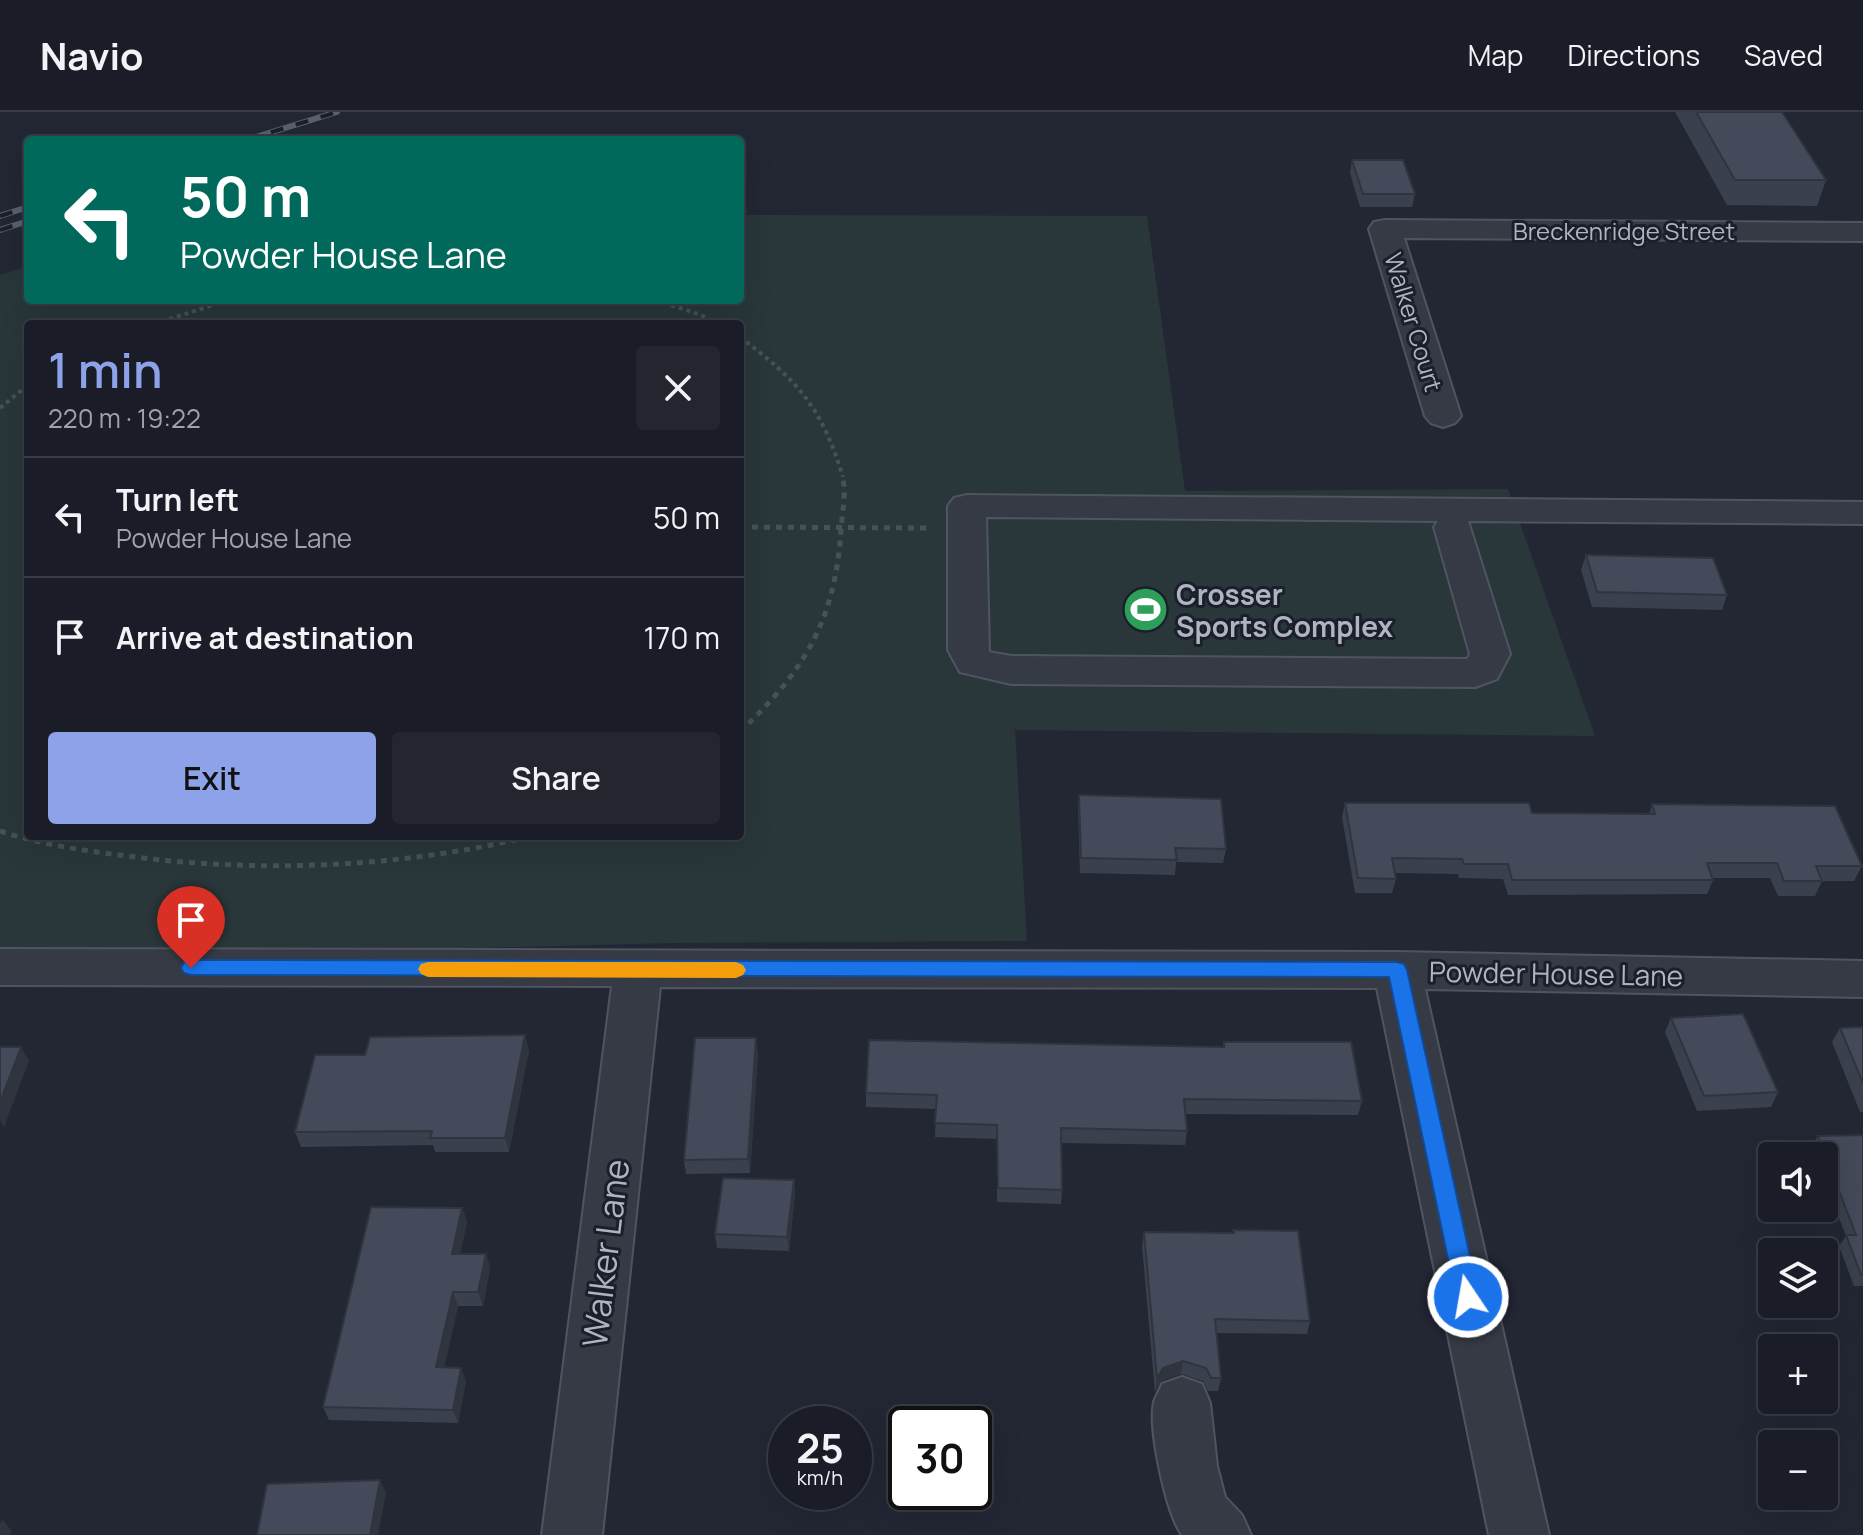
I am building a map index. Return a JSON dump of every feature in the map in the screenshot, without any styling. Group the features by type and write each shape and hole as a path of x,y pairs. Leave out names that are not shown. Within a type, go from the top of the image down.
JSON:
{"street":[{"name":"Breckenridge Street","path":"1385,229 1863,232"},
{"name":"Walker Court","path":"1385,229 1443,416"},
{"path":"1453,527 1490,654 1483,669 1475,673 1011,670 974,663 968,650 967,506 1863,513"},
{"name":"Powder House Lane","path":"0,967 1397,970 1863,979"},
{"name":"Walker Lane","path":"572,1535 638,970"},
{"path":"1397,970 1519,1535"},
{"path":"1182,1403 1188,1466 1200,1512 1221,1535"}],"path":[{"path":"166,320 216,304"},
{"path":"668,304 710,320"},
{"path":"744,340 778,366 807,396 830,436 844,482 839,559 829,608 808,653 777,697 744,728"},
{"path":"0,408 24,388"},
{"path":"0,831 24,841 122,856 199,862 302,864 420,857 511,840"}],"shaded area":[{"name":"Crosser Sports Complex","path":"744,215 1147,216 1185,491 1508,489 1595,736 1015,730 1027,941 672,943 0,960 0,275 24,267 24,304 744,304"}],"building":[{"path":"1696,112 1782,112 1826,180 1735,180"},
{"path":"1352,160 1403,160 1415,194 1363,194"},
{"path":"1586,555 1713,558 1727,595 1597,592"},
{"path":"1079,795 1221,799 1226,849 1175,848 1177,860 1081,858"},
{"path":"1345,803 1529,803 1532,813 1655,814 1652,804 1835,806 1862,866 1816,866 1822,881 1784,881 1777,863 1707,863 1713,880 1512,880 1508,864 1464,864 1462,859 1392,858 1396,879 1358,878"},
{"path":"1743,1014 1778,1092 1704,1096 1671,1018"},
{"path":"1863,1027 1863,1083 1840,1028"},
{"path":"525,1035 505,1138 430,1138 432,1131 295,1132 315,1055 365,1055 370,1037"},
{"path":"695,1038 756,1038 748,1159 684,1160"},
{"path":"869,1040 1224,1047 1224,1042 1351,1042 1362,1101 1184,1099 1187,1131 1061,1128 1062,1190 998,1188 997,1125 935,1123 937,1095 866,1093"},
{"path":"0,1047 21,1047 0,1102"},
{"path":"1863,1135 1863,1275 1846,1235 1856,1235 1838,1188 1838,1142 1820,1142 1818,1136"},
{"path":"723,1178 794,1180 787,1237 715,1234"},
{"path":"371,1207 462,1208 452,1254 486,1254 478,1292 453,1292 436,1367 461,1368 453,1410 323,1407"},
{"path":"1233,1230 1298,1231 1310,1321 1215,1319 1221,1378 1211,1378 1206,1368 1183,1361 1163,1368 1157,1378 1144,1232 1234,1233"},
{"path":"380,1480 370,1535 257,1535 267,1484"}],"railway":[{"path":"259,136 337,112"},
{"path":"0,216 24,208"},
{"path":"0,230 24,222"}],"slow traffic":[{"path":"428,969 736,970"}],"place":[{"name":"Crosser Sports Complex","path":"1145,610"}],"route":[{"path":"191,968 1397,970 1468,1297"}]}
